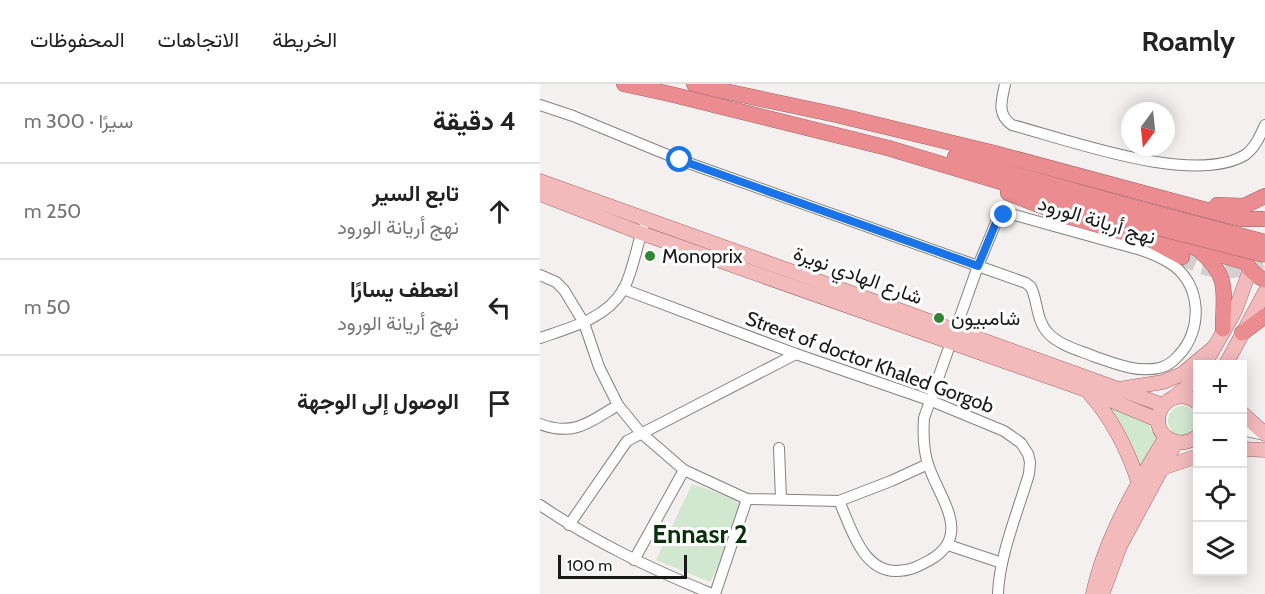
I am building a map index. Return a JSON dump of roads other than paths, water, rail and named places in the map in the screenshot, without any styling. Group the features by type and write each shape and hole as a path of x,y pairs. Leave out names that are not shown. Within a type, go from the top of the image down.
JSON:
{"highway":[{"path":"624,84 888,148 1128,213 1265,242"},
{"path":"694,84 837,115 994,153 1225,215 1242,219 1263,219"},
{"path":"710,88 1265,255"},
{"path":"789,123 997,189 1197,248 1247,266 1265,280"},
{"path":"1114,185 1222,206 1245,206 1265,196"},
{"path":"997,189 1070,217 1160,245 1182,258"},
{"path":"1247,266 1242,252 1243,242 1253,225 1263,219"},
{"path":"1197,248 1219,271 1224,285 1223,329"},
{"path":"1242,333 1265,316"}],"main road":[{"name":"شارع الهادي نويرة","path":"540,181 952,336 1158,420"},
{"name":"شارع الهادي نويرة","path":"540,194 641,233 1118,389 1168,401 1181,396 1193,401"},
{"path":"1206,360 1235,311 1247,266"},
{"path":"1233,357 1242,333 1265,292"},
{"path":"1118,389 1163,382 1182,374 1213,348"},
{"path":"1193,380 1168,401 1158,420 1160,429 1171,440 1190,441 1193,439"},
{"path":"1086,390 1104,410 1121,438 1138,481"},
{"path":"1244,414 1265,434"},
{"path":"1093,594 1110,543 1138,481 1171,440"},
{"path":"1102,594 1120,546 1162,468 1171,440"},
{"path":"1247,448 1265,450"},
{"path":"1162,468 1193,457"}],"street":[{"path":"1005,84 1000,109 1002,116 1012,125 1150,161 1203,167 1229,162 1246,154 1258,141 1265,125"},
{"name":"نهج أريانة الورود","path":"540,105 573,116 680,160 978,266 1026,283 1031,287 1037,313 1047,332 1070,347 1112,363 1157,369 1165,366 1181,353 1190,342 1196,314 1194,296 1182,273 1170,262 1147,252 1011,214 1004,215 997,220 978,266 952,336 924,418 923,438 928,464"},
{"path":"540,338 584,322 598,314 623,289 646,219"},
{"path":"540,275 556,282 564,290 584,322 599,367 618,405 640,432 684,470 747,498 839,501 928,464 952,520 952,534 948,544 938,555 907,571 891,571 879,567 860,548 839,501"},
{"name":"Street of doctor Khaled Gorgob","path":"623,289 796,354 930,400 1004,431 1021,443 1028,454 1029,474 1002,562 998,594"},
{"path":"569,525 627,441 640,432 796,354"},
{"path":"540,424 555,429 569,430 584,426 618,405"},
{"path":"1247,431 1265,434"},
{"path":"779,448 781,500"},
{"path":"634,560 684,470"},
{"path":"540,505 569,525 634,560 713,594 747,498"},
{"path":"948,544 1002,562"}],"tunnel":[{"path":"1182,257 1202,267 1224,271 1245,268 1265,259"}],"place":[{"name":"Monoprix","path":"650,256"},
{"name":"شامبيون","path":"939,318"}],"district":[{"name":"Ennasr 2","path":"700,534"}]}
